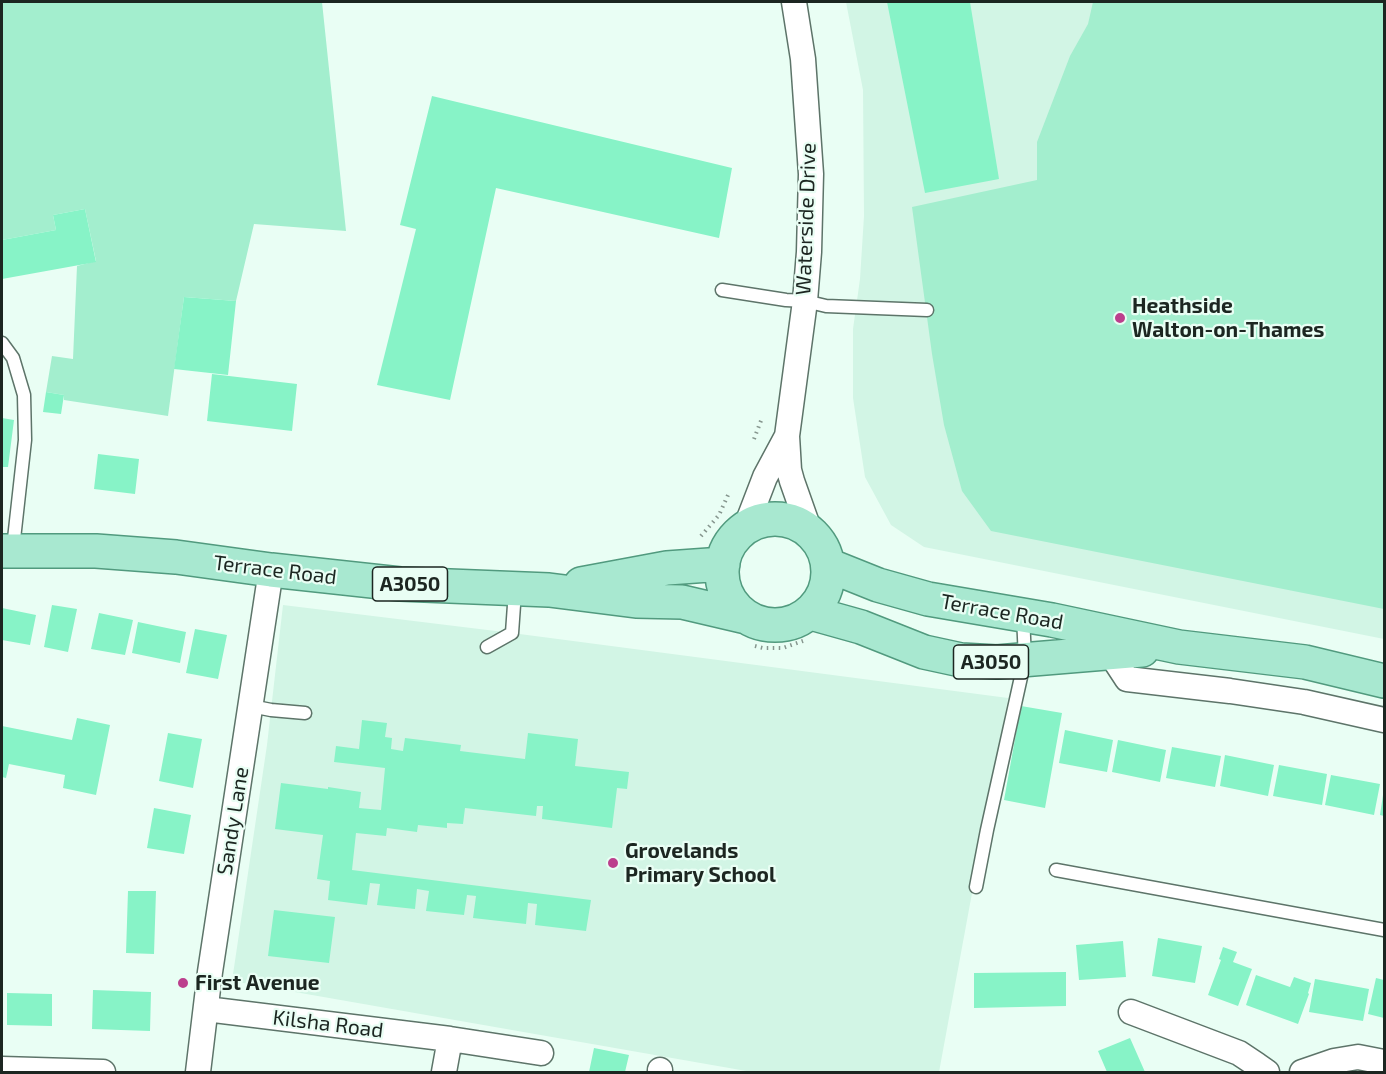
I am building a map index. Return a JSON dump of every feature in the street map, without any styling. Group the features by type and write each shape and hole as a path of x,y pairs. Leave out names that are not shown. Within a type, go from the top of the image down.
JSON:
{"main road":[{"path":"772,519 789,521 800,525 818,540 828,565 828,578 825,591 807,627 799,620 786,625 772,626 759,623 750,631 732,603 723,584 723,564 729,547 745,529 754,523 772,519"},
{"name":"Terrace Road","path":"7,551 96,551 176,557 400,584 549,590 636,601 682,602 750,631"},
{"name":"Terrace Road","path":"549,590 666,568 723,564"},
{"name":"Terrace Road","path":"828,565 878,585 918,596 1179,647 1305,662 1384,681"},
{"name":"Terrace Road","path":"807,627 861,627 933,654 962,660 997,662 1179,647"}],"street":[{"name":"Waterside Drive","path":"794,2 803,59 811,174 805,301 787,436 789,470 810,532"},
{"name":"Waterside Drive","path":"745,529 765,477 787,436"},
{"name":"Sandy Lane","path":"198,1072 210,972 271,570"},
{"path":"1110,652 1127,679 1304,702 1384,720"},
{"name":"Kilsha Road","path":"206,1009 450,1039 541,1053"},
{"path":"1131,1012 1239,1053 1267,1072"},
{"path":"444,1072 450,1039"},
{"path":"1302,1072 1334,1061 1358,1057 1384,1062"},
{"path":"2,1069 103,1072"}],"lane":[{"path":"722,290 826,306 927,310"},
{"path":"2,343 13,358 24,395 25,440 13,535 7,551"},
{"path":"487,647 512,633 515,590"},
{"path":"976,887 1025,659 1023,615"},
{"path":"251,706 305,713"},
{"path":"1056,870 1384,930"}],"path":[{"path":"753,442 765,410"},
{"path":"692,543 701,536 719,514 729,494"},
{"path":"750,631 763,648 783,648 807,627"}],"shaded area":[{"name":"Heathside Walton-on-Thames","path":"846,2 1384,2 1384,639 924,547 891,525 865,477 853,398 853,329 860,279 864,216 863,90"},
{"name":"Grovelands Primary School","path":"283,605 1008,698 939,1072 752,1072 232,981 267,745"}],"green space":[{"path":"2,2 322,2 346,231 254,224 236,301 184,297 168,416 64,400 64,395 46,392 52,356 73,359 77,266 96,261 85,209 53,215 56,230 2,240"},
{"name":"Heathside Walton-on-Thames","path":"1093,2 1384,2 1384,609 991,531 962,491 944,425 912,207 1037,180 1037,142 1070,56 1088,24"}],"building":[{"path":"887,2 970,2 999,179 925,193"},
{"path":"432,96 732,168 719,238 496,188 450,400 377,385 416,229 400,225"},
{"path":"85,209 96,262 2,279 2,240 56,230 53,215"},
{"path":"184,297 236,301 228,375 174,369"},
{"path":"212,374 297,384 292,431 207,421"},
{"path":"46,392 64,395 61,414 43,412"},
{"path":"2,418 14,420 8,467 2,467"},
{"path":"98,454 139,459 135,494 94,489"},
{"path":"52,605 77,609 68,652 44,647"},
{"path":"2,608 36,615 30,645 2,640"},
{"path":"99,613 133,620 125,655 91,649"},
{"path":"138,622 186,632 180,663 132,653"},
{"path":"195,629 227,635 218,679 186,673"},
{"path":"1021,706 1062,713 1045,808 1004,800"},
{"path":"77,718 110,725 96,795 63,788 65,775 9,764 6,778 2,777 2,726 72,740"},
{"path":"362,720 387,723 385,737 392,738 391,749 403,751 405,738 461,745 460,751 525,759 528,733 578,739 575,766 629,772 627,789 617,788 612,828 542,819 543,806 537,806 536,816 465,808 463,824 447,823 447,828 418,825 417,832 387,828 386,836 356,833 352,870 591,900 586,931 535,925 537,904 528,903 526,924 473,918 476,896 467,895 464,915 426,911 429,891 417,889 415,909 377,905 380,884 370,883 367,905 328,900 330,881 317,879 323,835 275,829 281,783 361,792 359,808 381,810 385,768 334,762 336,746 359,749"},
{"path":"1065,730 1113,740 1107,772 1059,763"},
{"path":"168,733 202,739 193,788 159,781"},
{"path":"1118,740 1166,750 1160,782 1112,772"},
{"path":"1172,747 1221,756 1215,787 1166,778"},
{"path":"1225,755 1274,765 1268,796 1220,786"},
{"path":"1279,765 1327,774 1322,805 1273,796"},
{"path":"1331,775 1380,784 1374,815 1325,805"},
{"path":"1384,795 1384,816 1380,815"},
{"path":"154,808 191,815 184,854 147,848"},
{"path":"128,891 156,891 154,954 126,953"},
{"path":"274,910 335,917 329,963 268,956"},
{"path":"1158,938 1202,946 1195,983 1152,976"},
{"path":"1123,941 1126,977 1079,980 1076,945"},
{"path":"1223,947 1237,952 1233,962 1252,969 1238,1006 1208,995 1221,960 1219,959"},
{"path":"1066,972 1066,1006 974,1008 974,973"},
{"path":"1256,975 1290,987 1294,977 1311,983 1298,1024 1246,1005"},
{"path":"1376,978 1384,980 1384,1018 1368,1014"},
{"path":"1315,979 1369,989 1363,1021 1309,1012"},
{"path":"93,990 151,992 150,1031 92,1029"},
{"path":"7,993 52,994 52,1026 7,1025"},
{"path":"1130,1038 1145,1072 1107,1072 1098,1051"},
{"path":"594,1048 629,1055 625,1072 589,1072"}],"place":[{"name":"Heathside Walton-on-Thames","path":"1120,318"},
{"name":"Grovelands Primary School","path":"613,863"},
{"name":"First Avenue","path":"183,983"}]}
